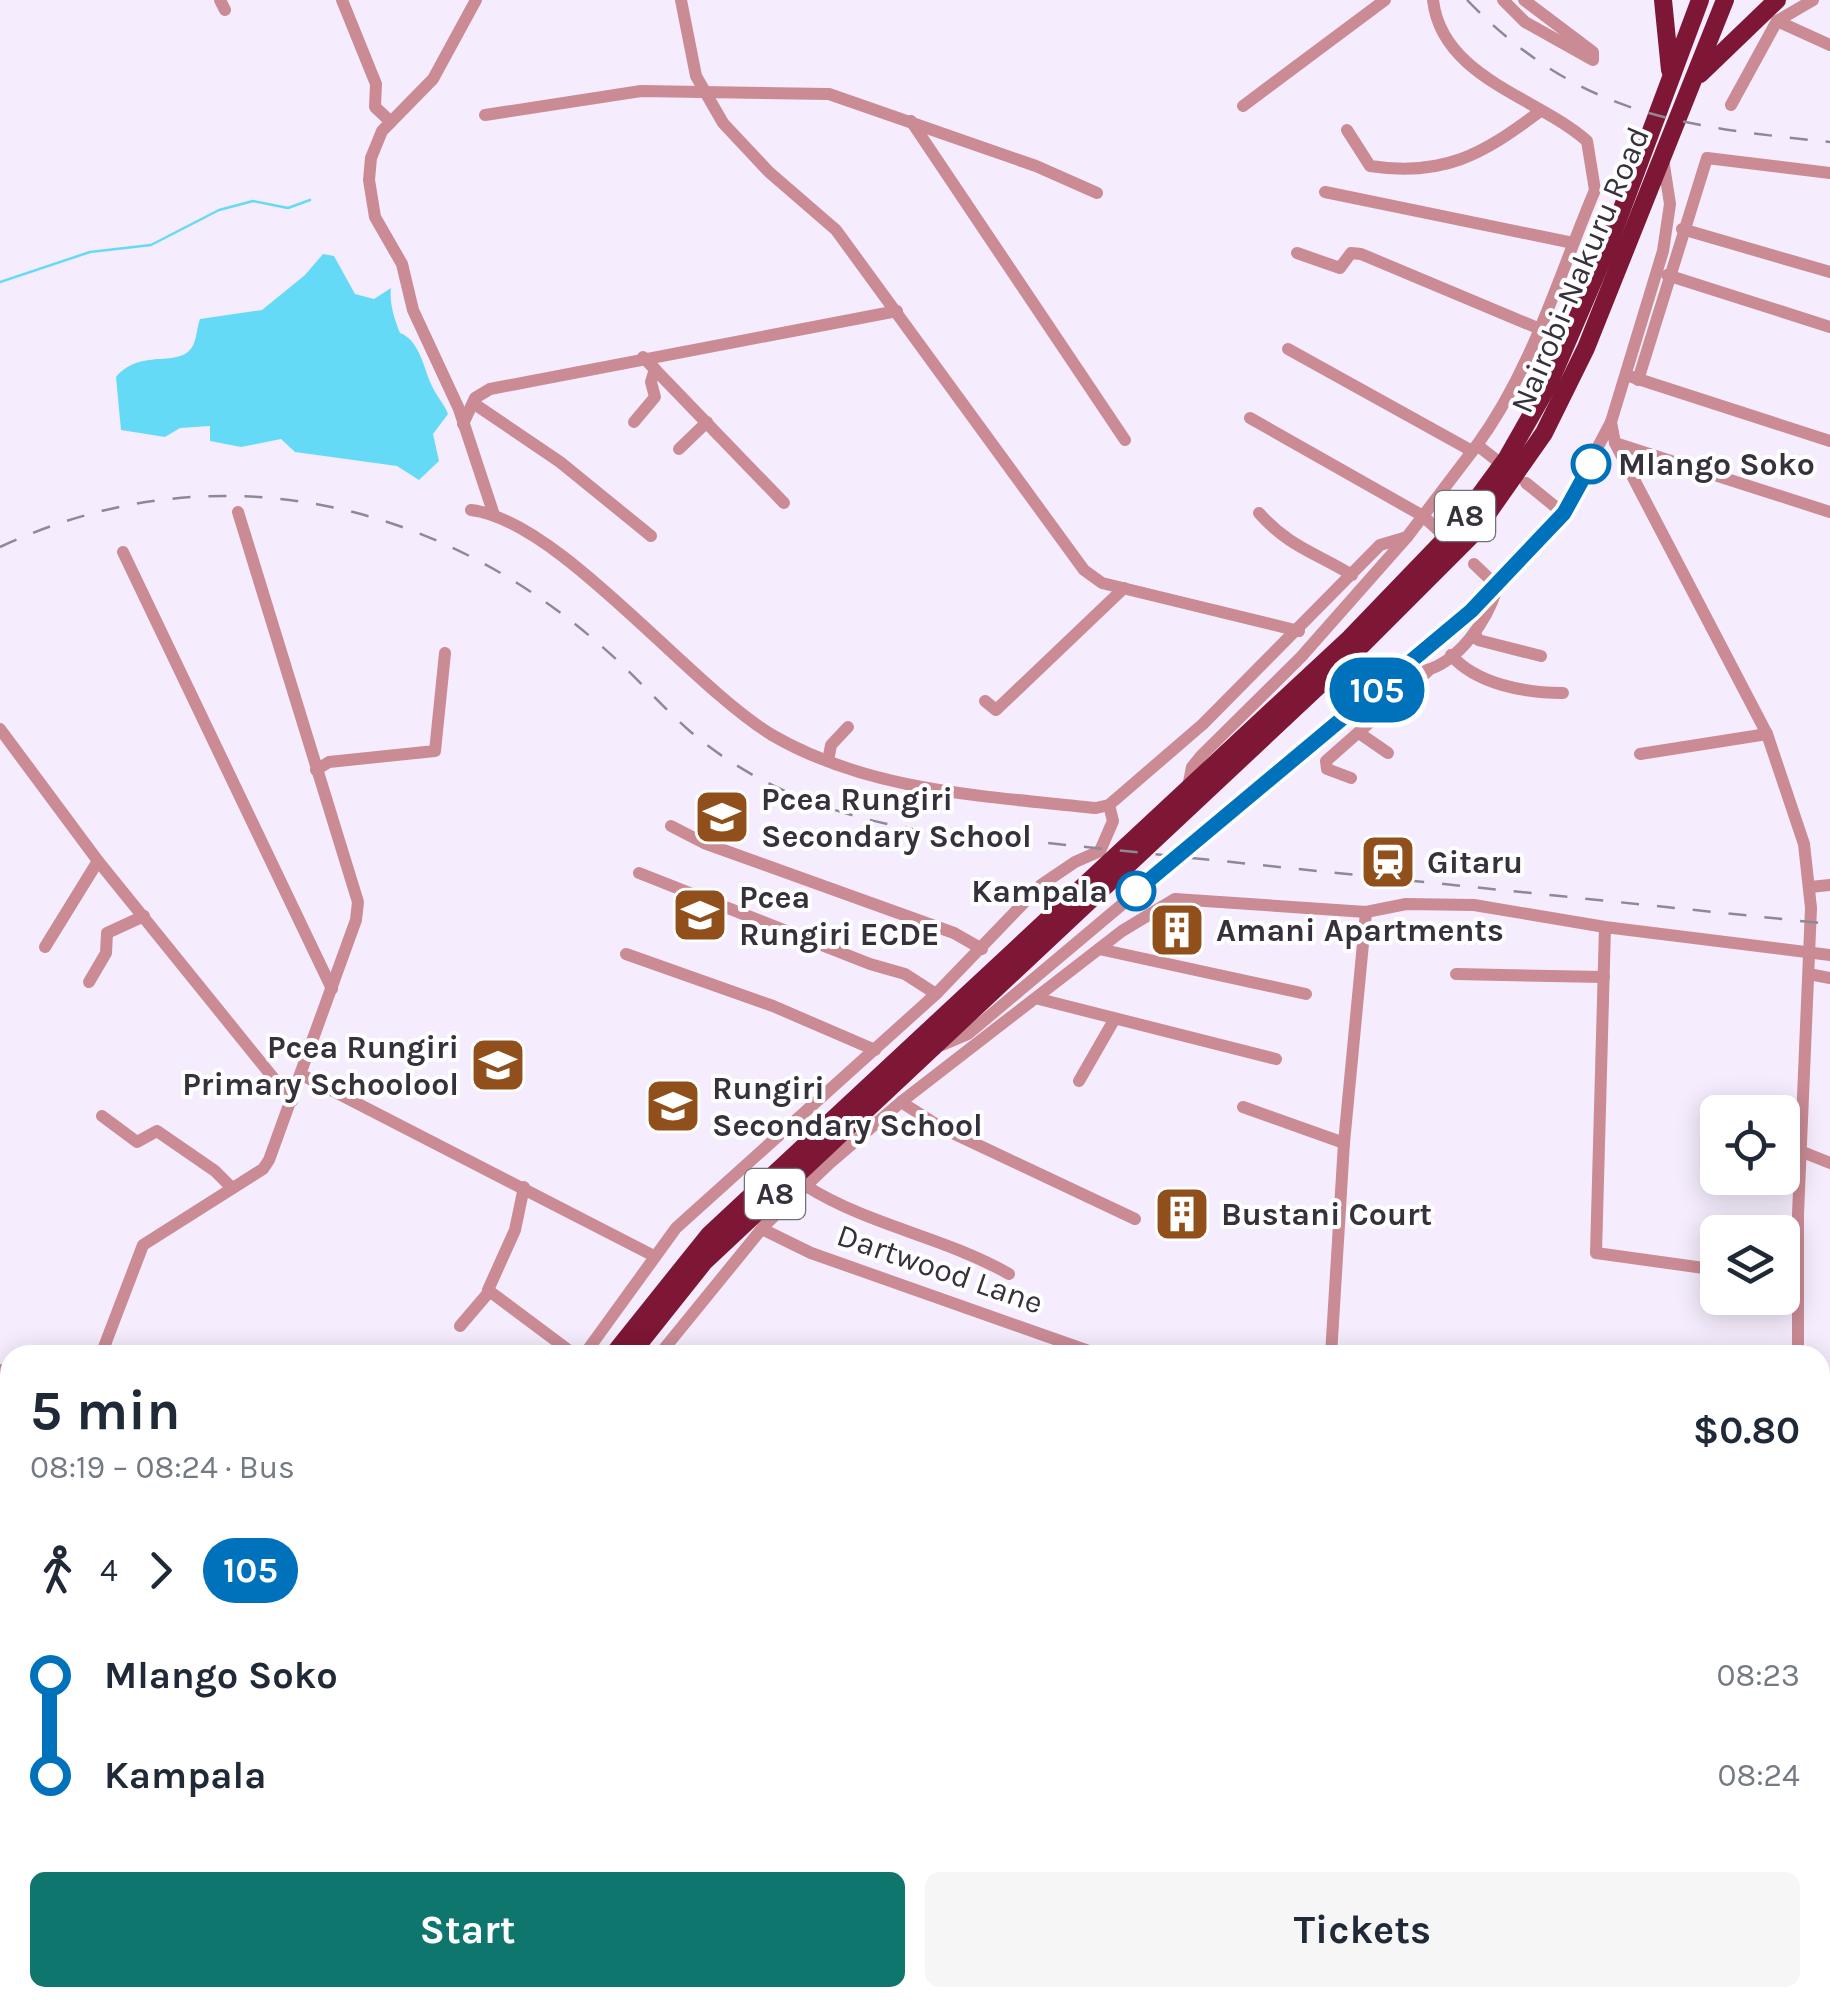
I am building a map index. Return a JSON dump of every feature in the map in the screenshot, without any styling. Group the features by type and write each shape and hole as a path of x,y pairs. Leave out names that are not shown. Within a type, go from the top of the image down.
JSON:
{"highway":[{"path":"1663,0 1668,84"},
{"name":"Nairobi-Nakuru Road","path":"1106,875 1440,570 1514,480 1544,433 1586,348 1660,146 1668,84 1700,0"},
{"name":"Nairobi-Nakuru Road","path":"1173,813 1188,789 1428,560 1508,458 1693,82 1725,0"},
{"path":"1693,82 1777,0"},
{"name":"A8","path":"638,1345 704,1262 935,1048 1106,875"},
{"name":"A8","path":"621,1345 710,1235 1106,875"}],"street":[{"path":"342,0 376,84 375,107 391,122"},
{"path":"476,0 433,79 391,122 371,158 375,217 402,264 413,310 463,424 493,512"},
{"path":"682,0 703,90 740,143 836,230 1077,562 1097,581 1298,630"},
{"path":"1243,106 1385,0"},
{"path":"1188,789 1192,766 1301,657 1407,537 1512,394 1596,190 1588,141 1571,126 1539,112 1459,52 1435,17 1432,0"},
{"path":"1503,0 1525,22 1593,60 1593,52 1524,0"},
{"path":"1730,105 1778,21 1813,0"},
{"path":"1778,21 1830,44"},
{"path":"485,115 641,91 829,94 1036,166 1097,193"},
{"path":"1347,130 1370,166 1443,167 1483,151 1539,112"},
{"path":"911,121 1126,440"},
{"path":"1631,377 1663,251 1670,204 1660,146"},
{"path":"935,1048 968,1034 1401,669 1497,586 1564,513 1592,462 1608,442 1610,422 1631,377 1707,158 1830,173"},
{"path":"1325,192 1573,244"},
{"path":"1682,229 1830,272"},
{"path":"1297,253 1340,268 1351,253 1361,254 1540,329"},
{"path":"1667,275 1830,327"},
{"path":"463,424 473,403 490,389 897,311"},
{"path":"1288,349 1494,459"},
{"path":"644,357 784,503"},
{"path":"634,422 655,397 650,382 655,369"},
{"path":"1631,377 1830,441"},
{"path":"473,403 560,462 651,536"},
{"path":"1250,418 1423,516 1437,530"},
{"path":"679,449 707,422"},
{"path":"1608,442 1624,462 1767,734 1798,823 1810,887 1800,1150 1830,1163"},
{"path":"1608,442 1830,512"},
{"path":"1592,462 1606,457 1624,462"},
{"path":"1526,483 1564,513"},
{"path":"471,510 493,512 590,580 708,686 770,734 828,760 945,792 1109,806 1204,724 1380,545 1407,537"},
{"path":"105,1345 143,1245 263,1169 302,1075 358,902 238,512"},
{"path":"1259,514 1291,545 1332,560 1352,574"},
{"path":"122,552 332,989"},
{"path":"1474,564 1497,586"},
{"path":"1351,778 1325,765 1475,633 1489,613 1497,586"},
{"path":"984,701 996,710 1124,588"},
{"path":"1475,633 1478,640 1541,656"},
{"path":"316,770 329,762 435,751 445,653"},
{"path":"1450,655 1466,672 1533,692 1563,693"},
{"path":"1401,669 1428,671"},
{"path":"828,760 833,742 848,727"},
{"path":"0,729 98,861 292,1100"},
{"path":"1359,733 1388,753"},
{"path":"1640,754 1767,734"},
{"path":"591,1345 654,1256 728,1179 936,994 1041,886 1074,862 1100,851 1112,821 1109,806"},
{"path":"671,826 721,849 954,933 982,949"},
{"path":"45,947 98,861"},
{"path":"640,873 870,964 905,974 936,994"},
{"path":"1810,887 1830,884"},
{"path":"667,1345 806,1186 901,1102 1039,999 1100,948 1175,898 1366,912 1406,904 1474,904 1605,927 1830,955"},
{"path":"1332,1345 1344,1143 1366,912"},
{"path":"89,982 106,954 106,936 144,916"},
{"path":"1605,927 1596,1253 1700,1267"},
{"path":"1100,948 1306,994"},
{"path":"626,954 773,1006 875,1050"},
{"path":"1456,974 1604,977"},
{"path":"1809,974 1830,978"},
{"path":"1039,999 1178,1038 1214,1040 1276,1059"},
{"path":"1079,1082 1114,1020"},
{"path":"951,1064 968,1034"},
{"path":"302,1075 654,1256"},
{"path":"901,1102 942,1128 1135,1219"},
{"path":"1243,1107 1344,1143"},
{"path":"102,1116 137,1142 158,1131 216,1171 232,1188"},
{"path":"806,1186 860,1216 968,1250 1009,1274"},
{"path":"460,1326 489,1292 493,1274 515,1230 524,1187"},
{"name":"Dartwood Lane","path":"764,1230 810,1253 1072,1345"},
{"path":"489,1292 562,1345"},
{"path":"1794,1315 1797,1345"}],"water":[{"path":"323,254 334,256 355,294 374,299 391,288 400,333 417,349 448,414 433,434 439,461 419,480 397,466 295,452 281,439 241,447 210,441 210,426 180,428 165,437 121,430 116,377 126,368 189,351 200,319 262,310 305,275"}],"waterway":[{"path":"0,282 90,252 151,245 219,210 253,201 288,208 310,200"}],"railway":[{"path":"1467,0 1550,68 1591,91 1634,108 1725,129 1830,142"},
{"path":"0,547 78,517 157,500 236,496 314,504 390,523 463,553 533,593 599,644 717,752 768,783 852,815 912,829 1830,924"}],"bus line":[{"name":"105","path":"1136,891 1471,611 1564,513 1591,464"}],"place":[{"name":"Mlango Soko","path":"1591,464"},
{"name":"Pcea Rungiri Secondary School","path":"722,817"},
{"name":"Gitaru","path":"1388,862"},
{"name":"Kampala","path":"1136,891"},
{"name":"Pcea Rungiri ECDE","path":"700,915"},
{"name":"Amani Apartments","path":"1177,930"},
{"name":"Pcea Rungiri Primary Schoolool","path":"498,1065"},
{"name":"Rungiri Secondary School","path":"673,1106"},
{"name":"Bustani Court","path":"1182,1214"}]}
